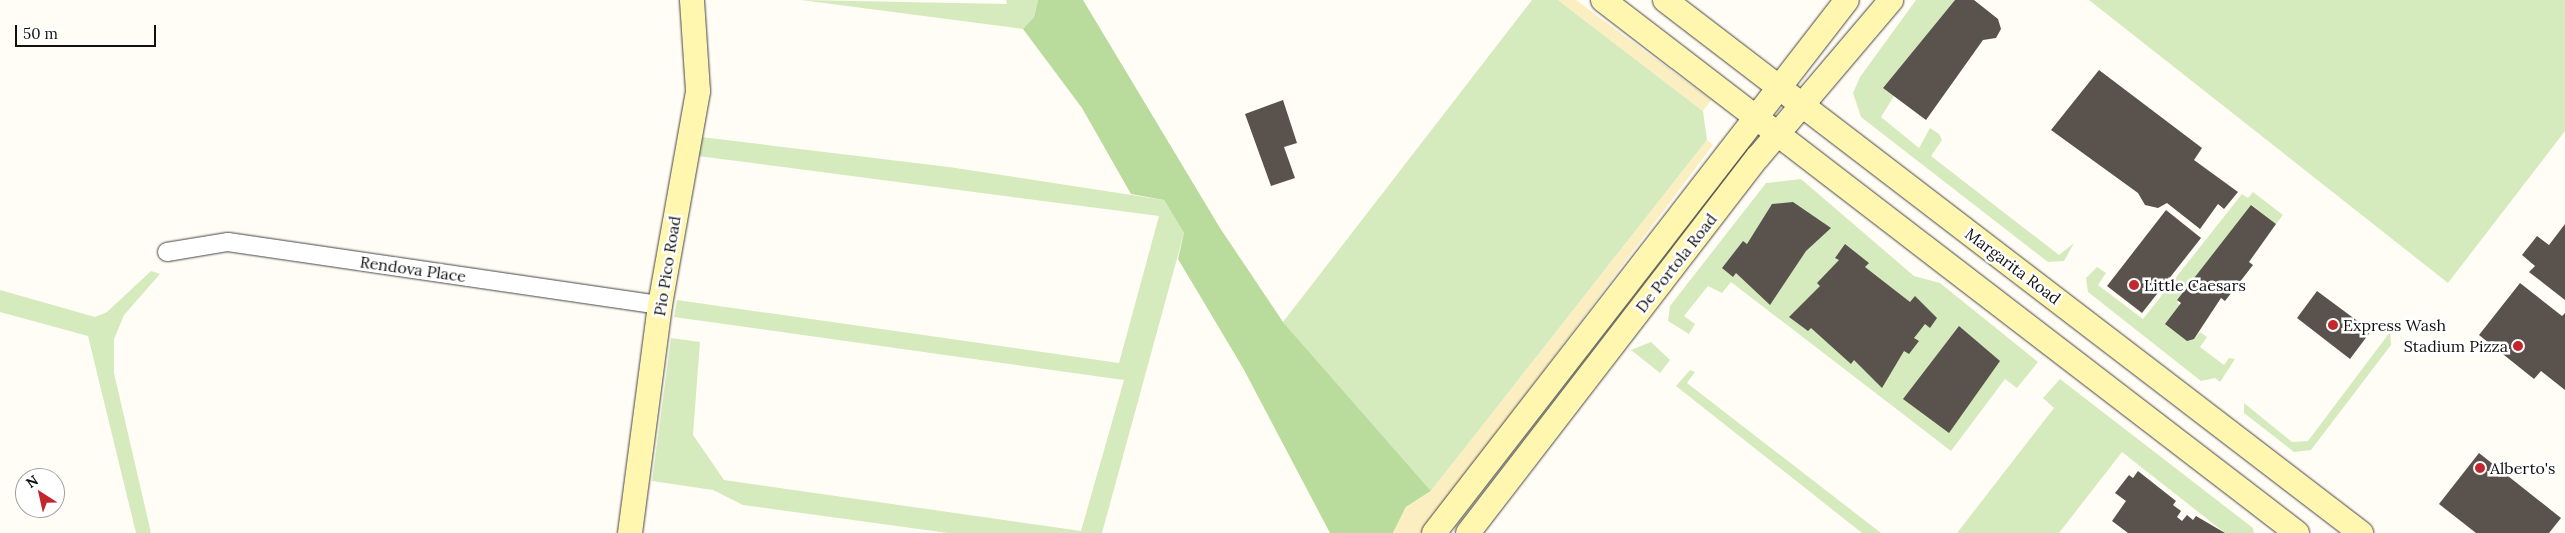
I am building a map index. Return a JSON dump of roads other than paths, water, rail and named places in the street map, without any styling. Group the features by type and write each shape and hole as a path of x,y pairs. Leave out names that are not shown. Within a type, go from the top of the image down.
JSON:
{"main road":[{"name":"Pio Pico Road","path":"630,533 660,305 698,91 692,0"},
{"path":"1603,0 2297,533"},
{"name":"Margarita Road","path":"1665,0 2361,533"},
{"name":"De Portola Road","path":"1441,528 1847,0"},
{"name":"De Portola Road","path":"1468,533 1778,134 1804,106 1891,0"}],"street":[{"name":"Rendova Place","path":"167,252 228,242 660,305"}],"place":[{"name":"Little Caesars","path":"2134,285"},
{"name":"Express Wash","path":"2333,325"},
{"name":"Stadium Pizza","path":"2518,346"},
{"name":"Alberto's","path":"2480,468"}]}
